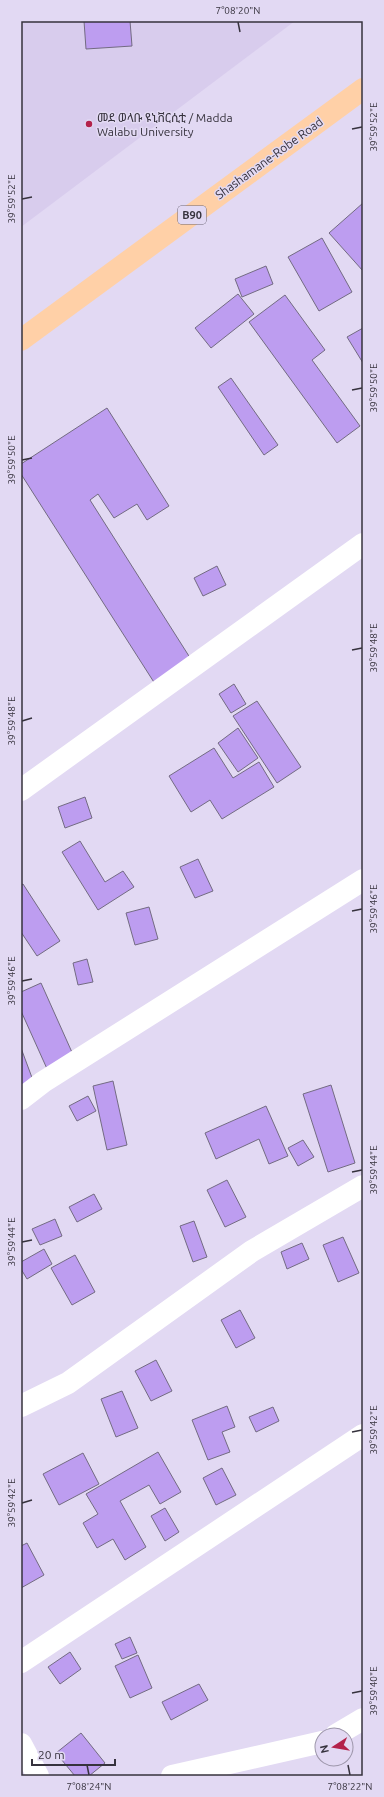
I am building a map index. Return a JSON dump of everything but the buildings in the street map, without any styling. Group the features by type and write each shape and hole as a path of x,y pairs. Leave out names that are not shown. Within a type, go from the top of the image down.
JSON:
{"main road":[{"name":"Shashamane-Robe Road","path":"21,340 360,97"}],"street":[{"path":"21,790 363,544"},
{"path":"21,1099 43,1082 363,880"},
{"path":"21,1406 68,1383 252,1251 363,1186"},
{"path":"21,1662 363,1435"},
{"path":"350,1727 363,1719"},
{"path":"21,1744 38,1776"},
{"path":"172,1776 314,1744"}],"shaded area":[{"name":"መደ ወላቡ ዩኒቨርሲቲ / Madda Walabu University","path":"21,21 295,21 21,227"}],"place":[{"name":"መደ ወላቡ ዩኒቨርሲቲ / Madda Walabu University","path":"89,124"}]}
